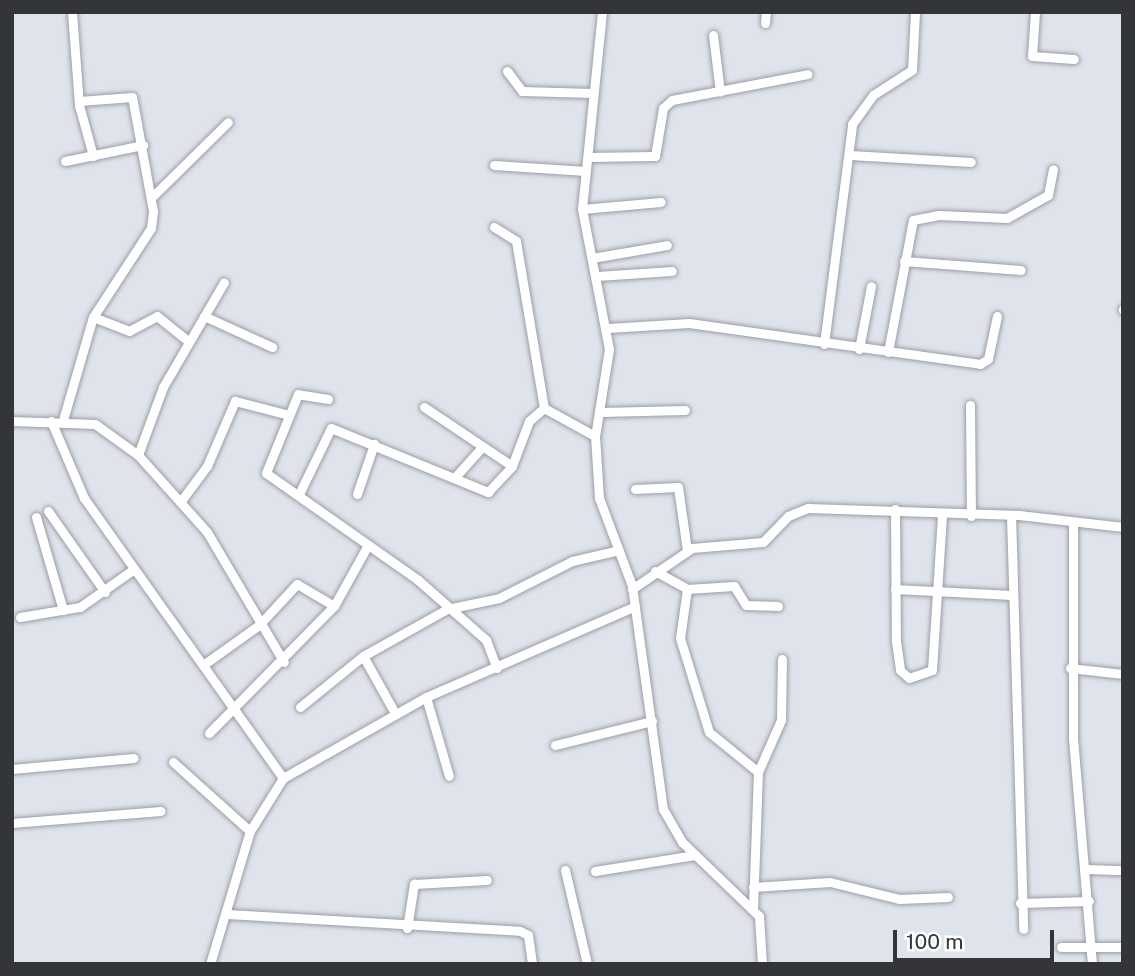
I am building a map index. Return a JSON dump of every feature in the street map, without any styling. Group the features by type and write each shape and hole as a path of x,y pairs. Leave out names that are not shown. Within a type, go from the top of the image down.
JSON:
{"street":[{"path":"72,12 79,101 93,156"},
{"path":"601,12 582,209 608,328 601,412 595,436 599,498 632,589 663,809 695,855 753,908 762,927 761,964"},
{"path":"824,344 857,110 912,70 915,12"},
{"path":"1035,12 1032,57 1074,59"},
{"path":"713,35 720,92"},
{"path":"507,71 522,91 593,93"},
{"path":"588,158 653,157 666,104 808,74"},
{"path":"64,420 93,317 150,228 153,196 132,97 79,101"},
{"path":"153,196 228,122"},
{"path":"65,161 143,145"},
{"path":"850,155 971,162"},
{"path":"494,165 586,171"},
{"path":"888,352 913,220 939,215 1007,218 1048,195 1053,169"},
{"path":"582,209 662,202"},
{"path":"494,227 516,241 544,408"},
{"path":"592,258 667,245"},
{"path":"904,261 1021,270"},
{"path":"597,276 673,271"},
{"path":"138,455 163,387 224,282"},
{"path":"859,349 872,286"},
{"path":"93,317 129,331 157,316 189,342"},
{"path":"204,316 272,347"},
{"path":"608,328 689,323 859,349 985,363 997,316"},
{"path":"328,399 300,392 264,470 368,544 486,640 497,668"},
{"path":"181,501 208,466 235,401 289,415"},
{"path":"970,405 971,516"},
{"path":"424,407 512,466"},
{"path":"544,408 595,436"},
{"path":"299,494 331,428 456,476 488,492 512,466 529,421 544,408"},
{"path":"601,412 685,410"},
{"path":"12,421 64,420 108,430 138,455 181,501 222,554 259,625 285,662"},
{"path":"51,421 84,498 232,709 284,778"},
{"path":"357,494 374,444"},
{"path":"456,476 482,447"},
{"path":"635,489 678,487 687,551"},
{"path":"632,589 687,551 763,542 788,516 808,508 895,509 942,515 1011,515 1073,524 1123,527"},
{"path":"895,509 895,589 899,660 909,677 932,670 942,515"},
{"path":"48,512 105,592"},
{"path":"1011,515 1020,903 1023,929"},
{"path":"36,517 63,610"},
{"path":"1073,524 1070,668 1092,963"},
{"path":"209,733 285,662 334,606 368,544"},
{"path":"300,708 363,656 447,609 499,598 572,561 619,550"},
{"path":"20,617 63,610 105,592 134,569"},
{"path":"655,571 687,589 734,586 746,605 778,606"},
{"path":"203,665 259,625 301,583 334,606"},
{"path":"687,589 680,638 709,732 758,772"},
{"path":"895,589 1012,595"},
{"path":"210,964 215,932 227,914 250,831 284,778 426,697 635,606"},
{"path":"363,656 395,713"},
{"path":"753,908 758,772 781,720 782,659"},
{"path":"1070,668 1123,674"},
{"path":"426,697 449,776"},
{"path":"555,745 652,721"},
{"path":"12,769 134,758"},
{"path":"173,762 250,831"},
{"path":"12,823 161,811"},
{"path":"595,871 695,855"},
{"path":"1086,869 1123,870"},
{"path":"565,870 587,964"},
{"path":"407,928 417,881 487,880"},
{"path":"753,887 830,882 899,899 948,897"},
{"path":"1020,903 1089,901"},
{"path":"227,914 407,928 520,931 528,935 533,964"},
{"path":"1061,947 1091,944 1123,947"}]}
